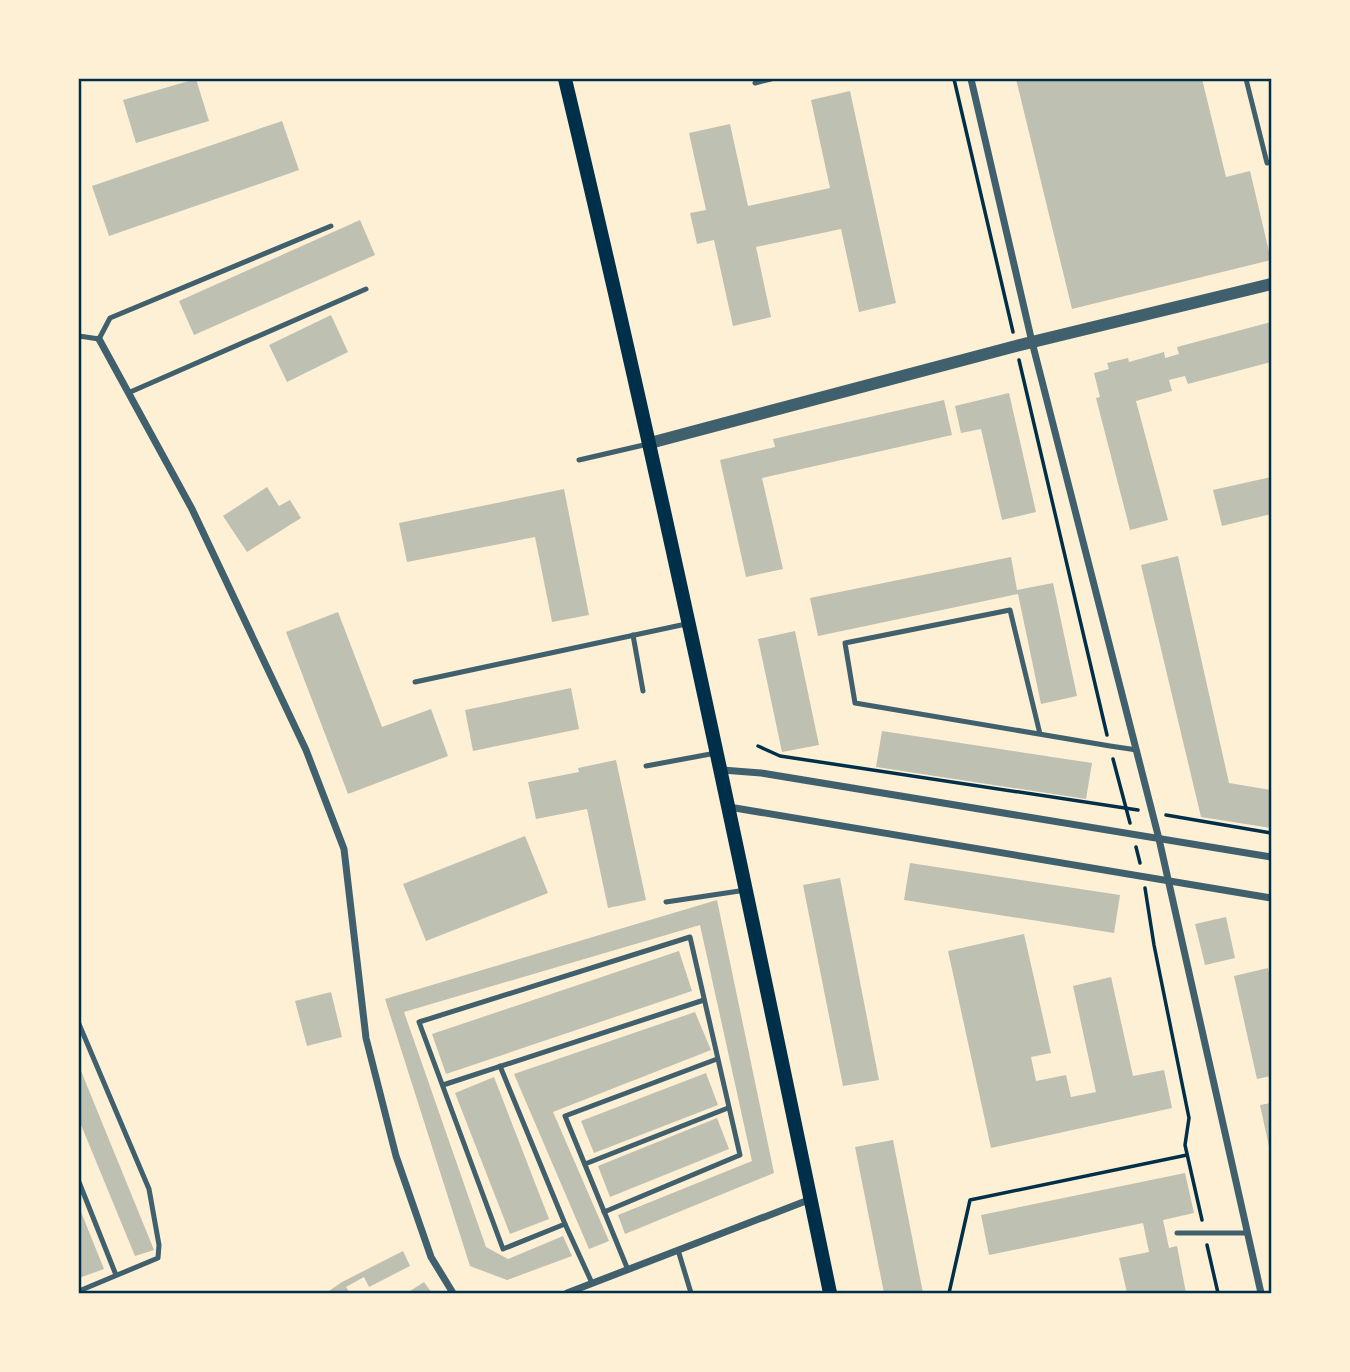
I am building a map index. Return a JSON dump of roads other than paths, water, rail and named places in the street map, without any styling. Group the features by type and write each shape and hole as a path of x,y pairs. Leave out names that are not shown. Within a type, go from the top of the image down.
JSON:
{"main road":[{"path":"565,79 650,443 722,770 830,1293"}],"street":[{"path":"971,79 1032,342 1153,812 1261,1293"},
{"path":"650,443 1016,345 1271,284"},
{"path":"99,339 191,509 295,726 344,849 370,1051 396,1156 431,1257 453,1293"},
{"path":"722,770 761,773 1271,857"},
{"path":"729,807 1271,898"},
{"path":"567,1293 811,1199"}],"lane":[{"path":"755,83 771,79"},
{"path":"1246,79 1267,163 1271,162"},
{"path":"79,337 99,339 110,318 331,226"},
{"path":"128,393 366,289"},
{"path":"579,460 650,443"},
{"path":"1040,734 1010,610 845,643 855,703 1110,746 1137,750"},
{"path":"415,682 688,623"},
{"path":"633,635 643,691"},
{"path":"646,766 718,753"},
{"path":"666,902 747,890"},
{"path":"565,1224 503,1249 419,1022 690,937 740,1155 604,1212"},
{"path":"443,1085 704,1000"},
{"path":"79,1024 149,1189 159,1245 158,1258 79,1291"},
{"path":"628,1270 565,1116 717,1059"},
{"path":"500,1066 592,1283"},
{"path":"584,1164 728,1108"},
{"path":"79,1182 116,1275"},
{"path":"1177,1233 1247,1233"},
{"path":"678,1250 691,1293"}]}
